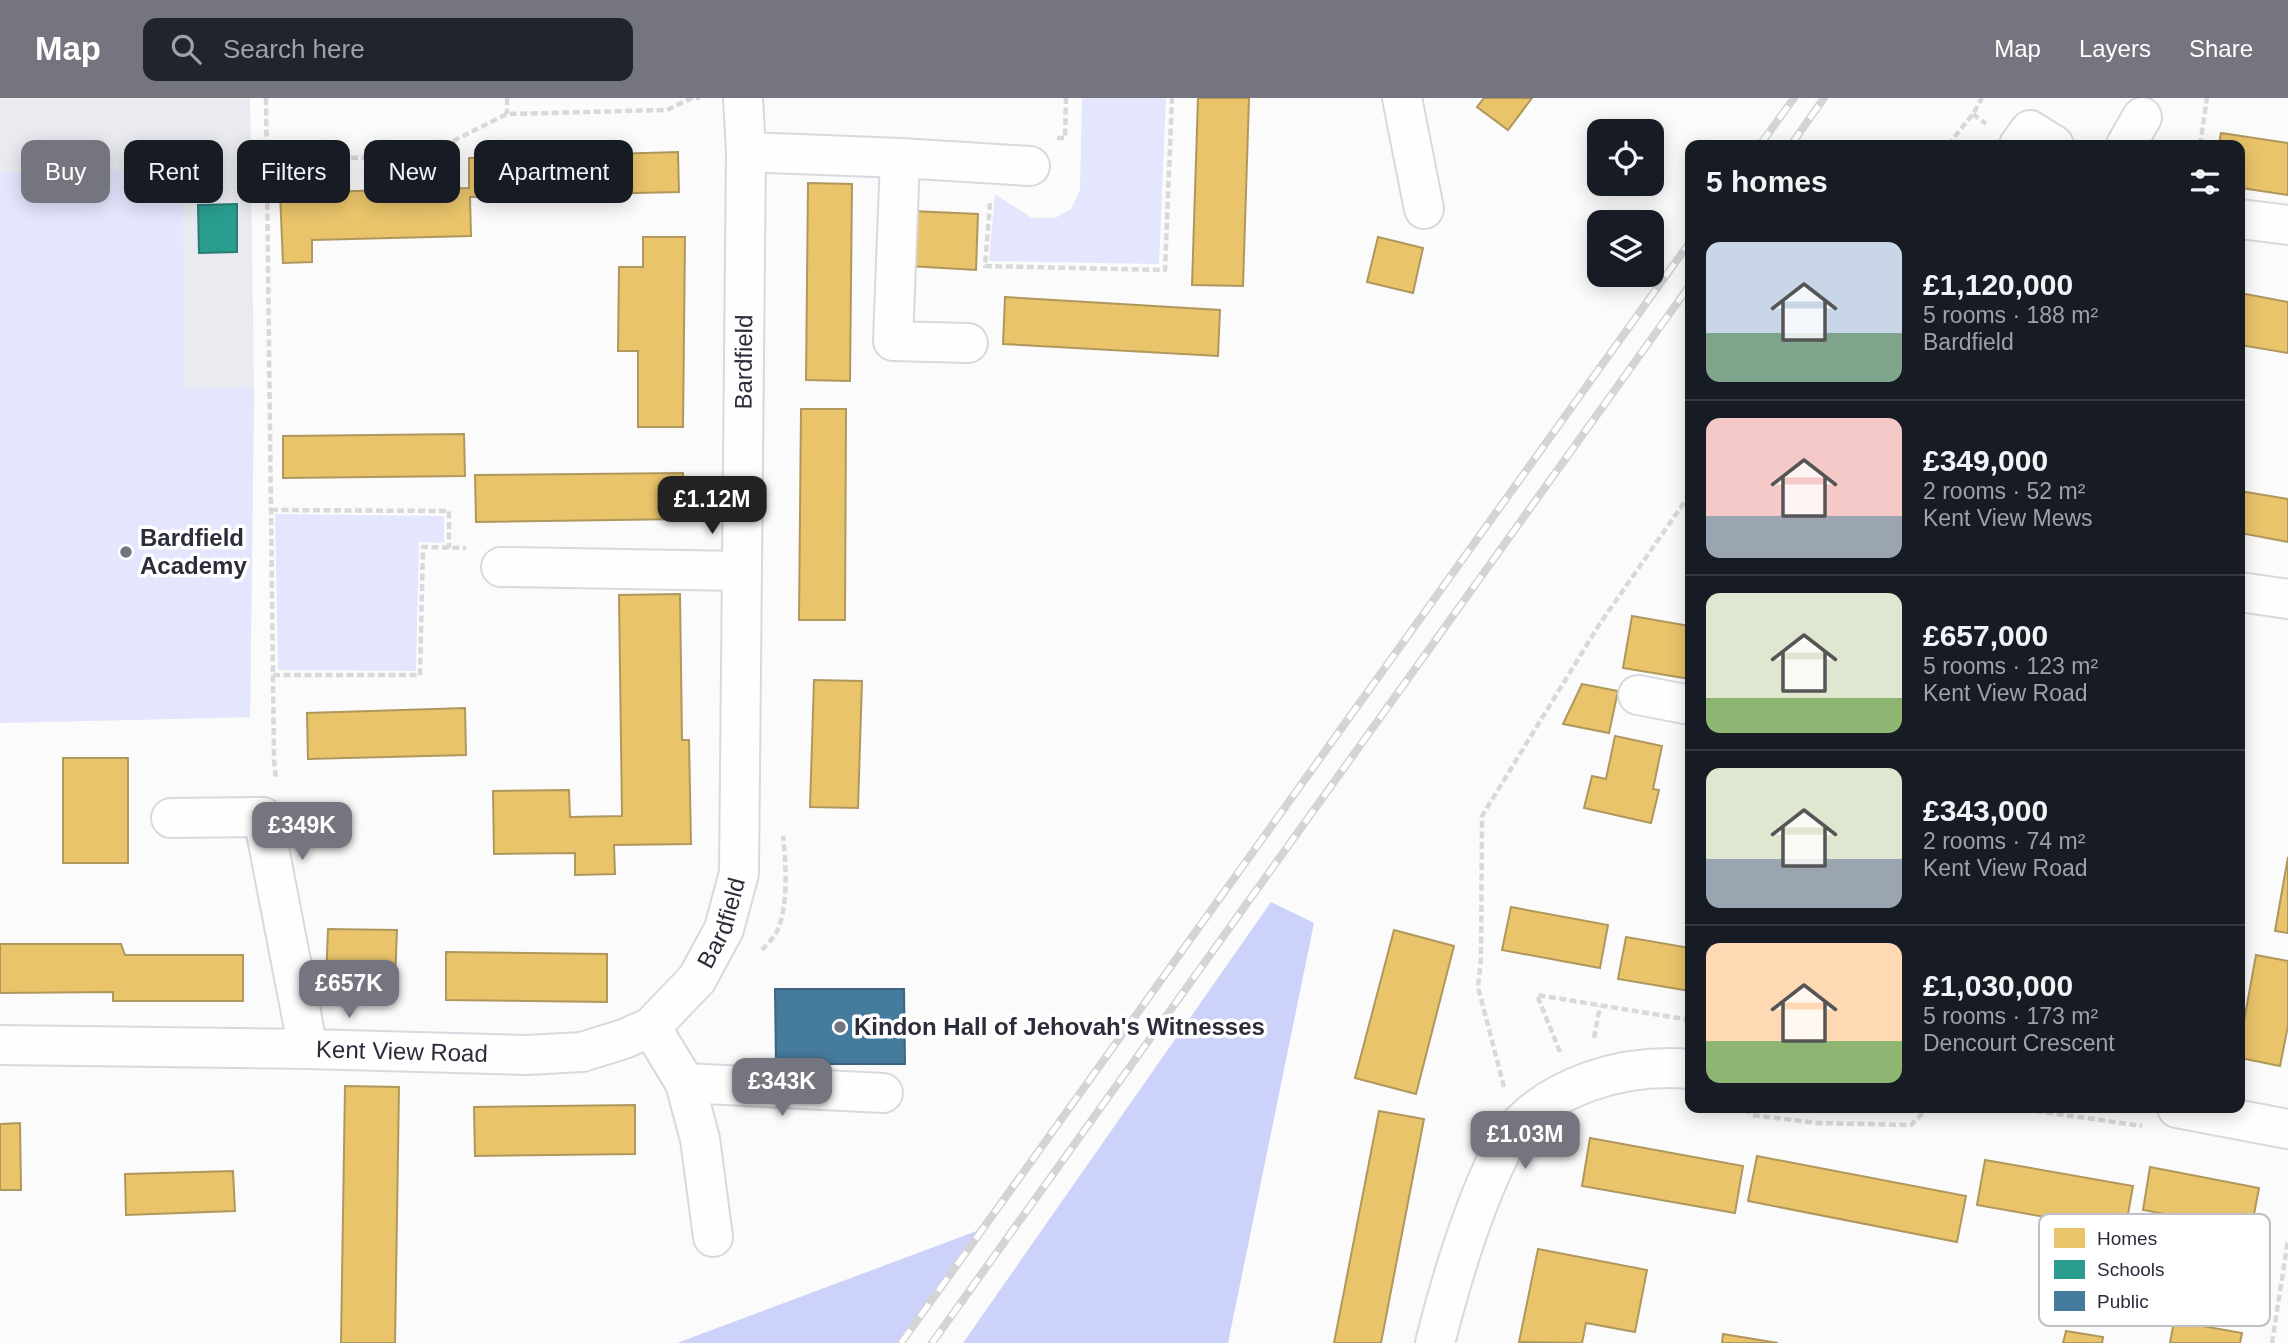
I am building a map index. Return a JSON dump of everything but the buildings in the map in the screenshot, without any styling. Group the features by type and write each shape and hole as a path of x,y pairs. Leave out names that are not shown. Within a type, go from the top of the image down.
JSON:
{"street":[{"name":"Bardfield","path":"697,979 724,929 739,873 746,152 743,98"},
{"path":"1402,98 1424,209"},
{"path":"2023,140 2030,130 2046,140"},
{"path":"746,152 1030,166"},
{"path":"900,158 893,341 968,343"},
{"path":"2245,220 2288,225"},
{"path":"488,558 741,571"},
{"path":"2245,593 2288,599"},
{"path":"1638,695 1685,704"},
{"path":"171,818 262,817 308,1049"},
{"name":"Kent View Road","path":"0,1045 526,1055 582,1052 651,1027 697,979"},
{"path":"651,1027 685,1083 700,1139 713,1237"},
{"path":"1435,1343 1482,1193 1507,1139 1536,1110 1578,1086 1619,1072 1668,1067 1685,1069"},
{"path":"685,1083 883,1093"},
{"path":"2203,1113 2288,1129"}],"path":[{"path":"267,98 267,140"},
{"path":"507,98 507,114"},
{"path":"350,158 409,157 443,146 507,114 667,110 692,98 700,98"},
{"path":"990,193 985,266 1165,270 1172,98"},
{"path":"1952,140 1982,98"},
{"path":"2201,140 2207,98"},
{"path":"268,203 274,760 277,786"},
{"path":"1506,1094 1478,987 1481,958 1482,816 1599,625 1685,501"},
{"path":"271,510 449,511 449,548"},
{"path":"273,675 420,675 423,547 449,548 488,558"},
{"path":"758,953 776,933 785,901 783,832"},
{"path":"1750,1113 1817,1124 1883,1125 1911,1125 1923,1113"},
{"path":"2272,1343 2288,1240"}],"shaded area":[{"name":"Bardfield Academy","path":"0,98 250,98 251,140 237,140 237,203 251,203 254,387 250,717 0,723"},
{"path":"1082,98 1166,98 1159,264 989,261 995,194 1032,218 1055,218 1071,209 1080,190"},
{"name":"Bardfield Academy","path":"110,170 124,170 124,203 182,203 184,390 254,387 250,717 0,723 0,172 21,172 21,203 110,203"},
{"path":"275,514 444,516 444,543 419,542 416,671 278,670"},
{"path":"1271,902 1314,923 1228,1343 963,1343"},
{"path":"982,1229 900,1343 677,1343"}],"railway":[{"path":"1764,140 1794,98"},
{"path":"1795,140 1824,98"},
{"path":"901,1343 1685,249"},
{"path":"932,1343 1685,292"}],"place":[{"name":"Bardfield Academy","path":"126,552"},
{"name":"Kindon Hall of Jehovah's Witnesses","path":"840,1027"}]}
